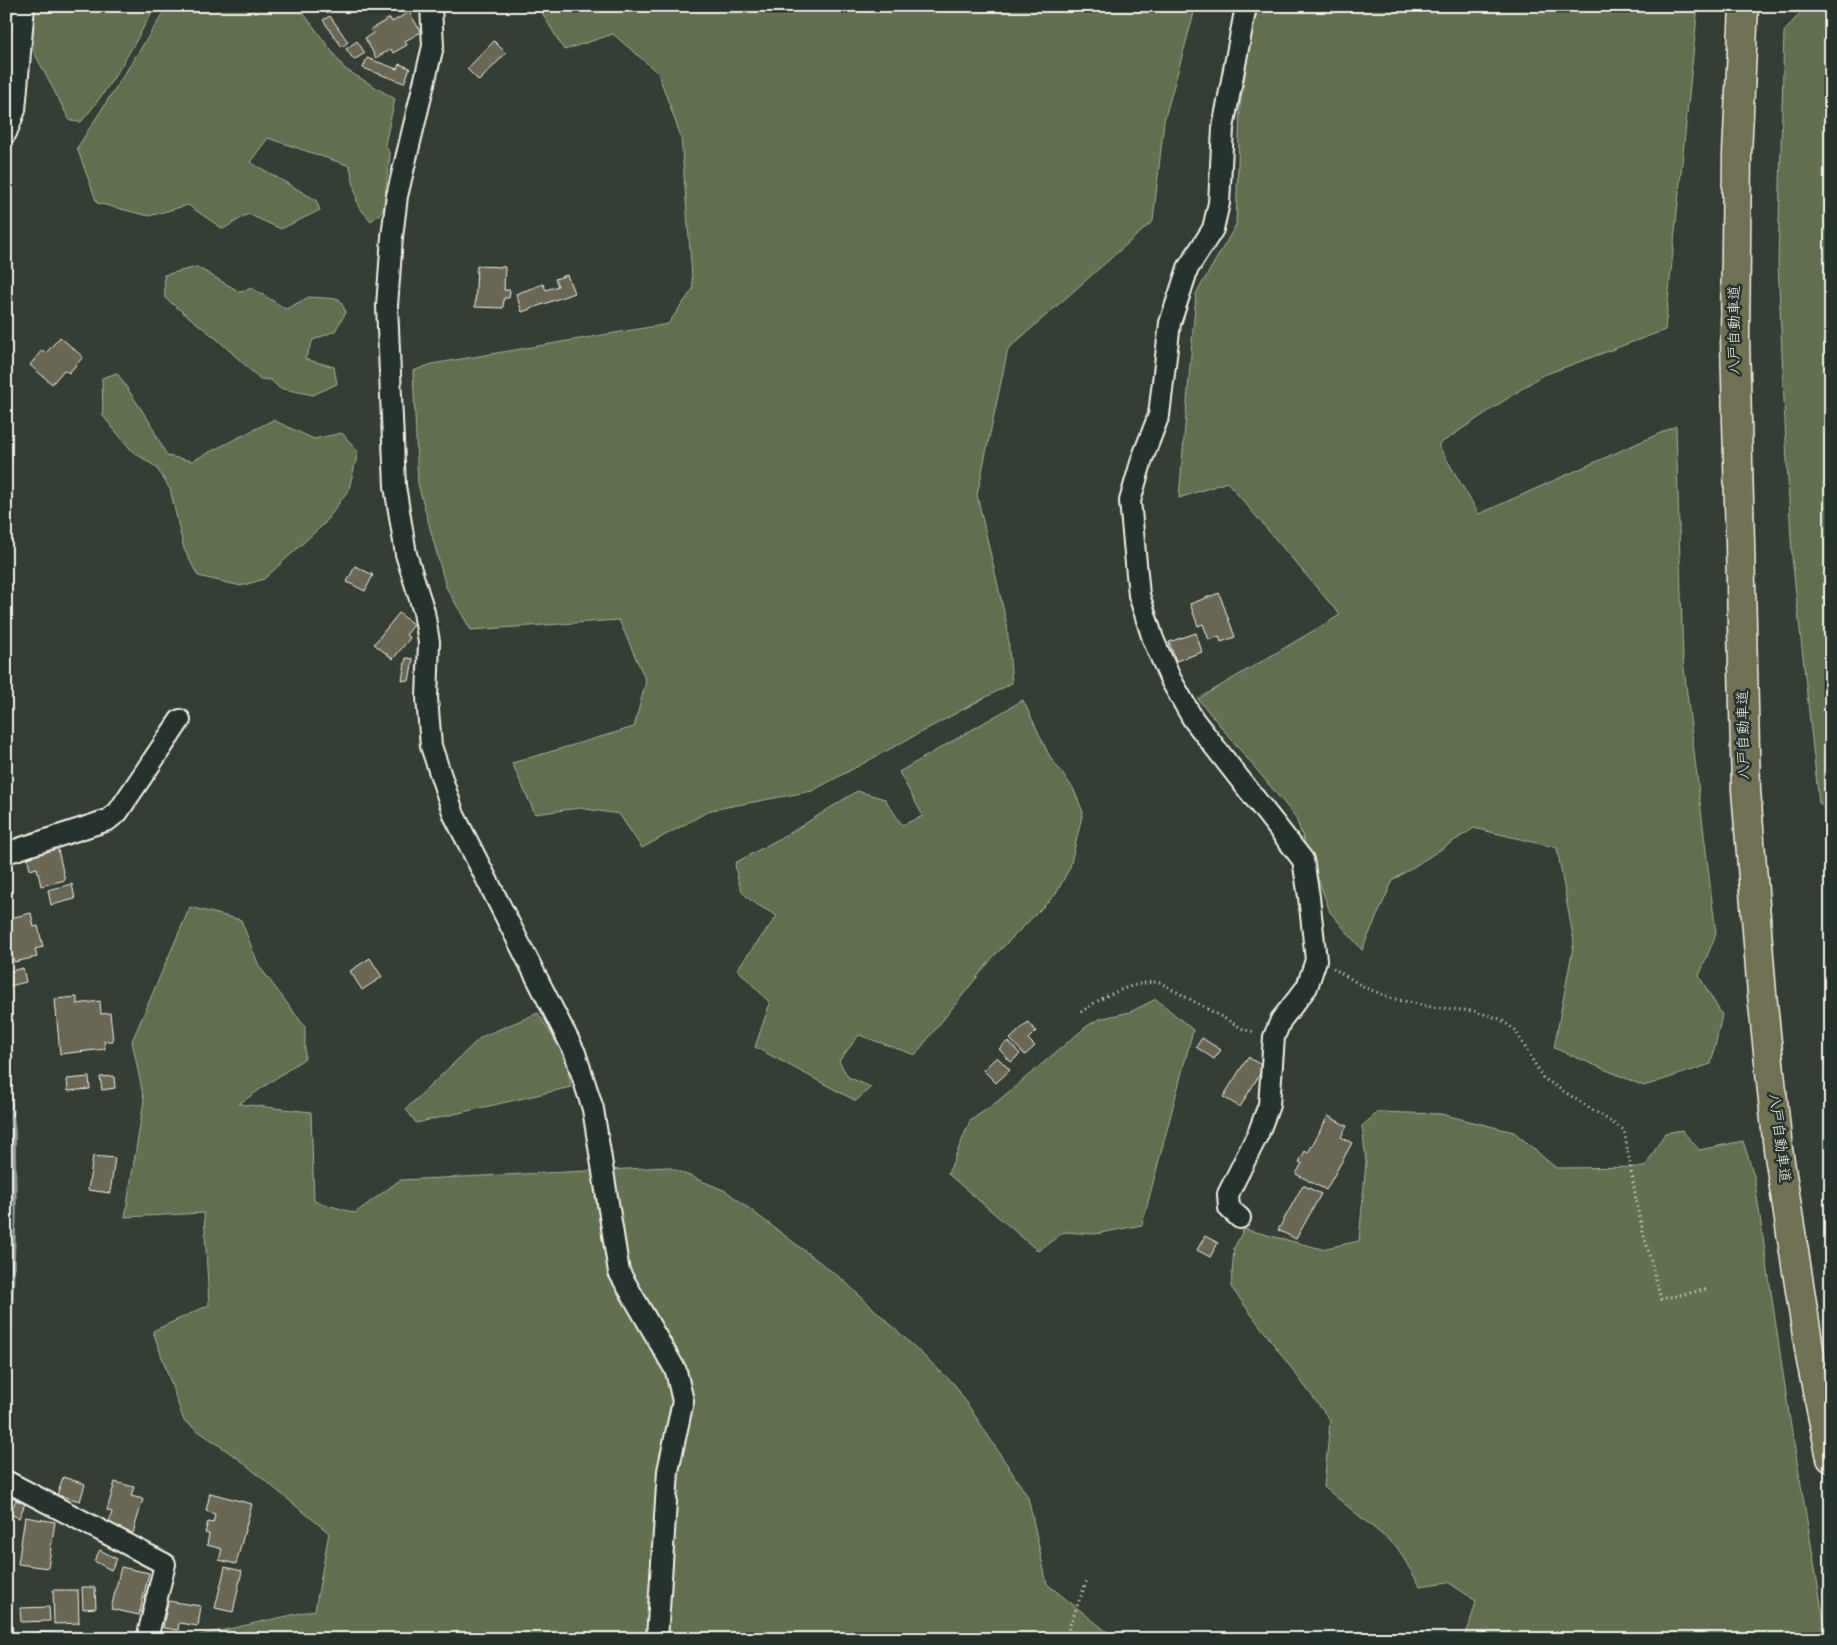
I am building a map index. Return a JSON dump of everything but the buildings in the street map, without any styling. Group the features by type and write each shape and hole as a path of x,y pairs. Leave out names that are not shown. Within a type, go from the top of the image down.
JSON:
{"highway":[{"name":"八戸自動車道","path":"1744,6 1737,154 1735,338 1746,790 1762,994 1778,1149 1810,1361 1831,1458"}],"street":[{"path":"6,133 15,110 24,6"},
{"path":"431,6 433,46 397,196 392,236 387,306 395,486 406,554 424,612 429,642 427,698 431,746 454,815 575,1053 593,1108 619,1272 676,1371 683,1401 668,1470 657,1639"},
{"path":"1240,1218 1229,1208 1228,1194 1258,1134 1269,1105 1274,1037 1281,1020 1307,987 1316,960 1310,897 1303,860 1193,719 1153,639 1139,595 1132,540 1130,501 1142,459 1159,415 1170,323 1188,268 1213,229 1219,203 1223,128 1246,6"},
{"path":"6,853 108,820 118,812 180,720"},
{"path":"6,1481 165,1564 147,1639"}],"path":[{"path":"1316,960 1350,977 1364,987 1392,998 1431,1007 1474,1011 1500,1019 1515,1030 1543,1078 1624,1130 1639,1216 1661,1300 1708,1289"},
{"path":"1081,1012 1098,1000 1123,989 1147,982 1159,982 1245,1030 1274,1037"},
{"path":"1067,1639 1068,1630 1087,1580"}],"green space":[{"path":"6,6 14,6 6,116"},
{"path":"31,6 155,6 112,81 81,122 70,121 28,41"},
{"path":"168,6 302,6 301,10 345,69 395,99 385,144 390,155 383,211 371,221 358,206 350,166 268,138 250,162 316,200 320,210 281,229 248,214 223,229 188,205 149,216 97,203 77,148"},
{"path":"538,6 1196,6 1164,121 1153,221 1008,349 977,495 1007,625 1012,683 812,791 711,810 642,848 619,814 579,808 535,814 512,763 634,727 646,681 619,620 471,630 446,587 418,484 413,371 432,364 668,324 693,289 681,137 658,73 613,34 564,50"},
{"path":"1256,6 1698,6 1665,330 1541,376 1438,445 1479,514 1676,426 1683,660 1716,934 1699,976 1722,1015 1711,1064 1644,1086 1554,1048 1574,942 1557,848 1474,828 1393,880 1362,950 1330,912 1295,816 1198,699 1340,615 1227,482 1179,498 1196,294 1236,225 1240,106"},
{"path":"1806,6 1831,6 1831,812 1819,803 1792,557 1778,262 1784,32"},
{"path":"197,267 240,292 252,288 286,309 309,297 339,299 346,312 335,331 313,340 305,359 334,367 337,384 313,395 279,388 271,380 260,379 218,340 165,298 164,275"},
{"path":"117,373 149,421 167,456 192,461 273,420 314,439 342,433 358,452 349,489 325,523 264,579 241,586 198,576 184,549 170,489 156,467 132,451 103,416 102,378"},
{"path":"1023,700 1050,757 1073,788 1083,812 1070,867 1056,894 993,957 915,1055 859,1035 839,1061 848,1077 871,1087 856,1101 755,1047 770,1003 737,969 777,916 752,901 742,891 735,863 795,830 857,791 885,799 902,825 923,816 899,772"},
{"path":"190,907 241,920 259,966 305,1027 305,1058 239,1104 311,1112 314,1201 355,1213 400,1180 668,1167 726,1191 843,1280 955,1385 1028,1497 1047,1584 1116,1639 183,1639 315,1610 329,1533 240,1460 184,1421 153,1331 209,1305 204,1213 125,1217 144,1100 132,1041"},
{"path":"1156,999 1193,1030 1142,1225 1095,1234 1064,1232 1038,1251 948,1174 970,1121 998,1101 1087,1026 1099,1019 1130,1012"},
{"path":"538,1013 566,1058 571,1087 416,1123 406,1109 481,1037"},
{"path":"1378,1112 1441,1114 1514,1132 1556,1168 1645,1167 1665,1133 1682,1130 1699,1150 1743,1141 1754,1176 1789,1414 1827,1639 1462,1639 1469,1627 1476,1601 1448,1582 1420,1586 1397,1547 1324,1487 1330,1420 1231,1287 1234,1248 1244,1229 1322,1249 1359,1241 1366,1162 1362,1126"}],"waterway":[{"path":"6,1066 13,1132 14,1210 6,1431"}]}
